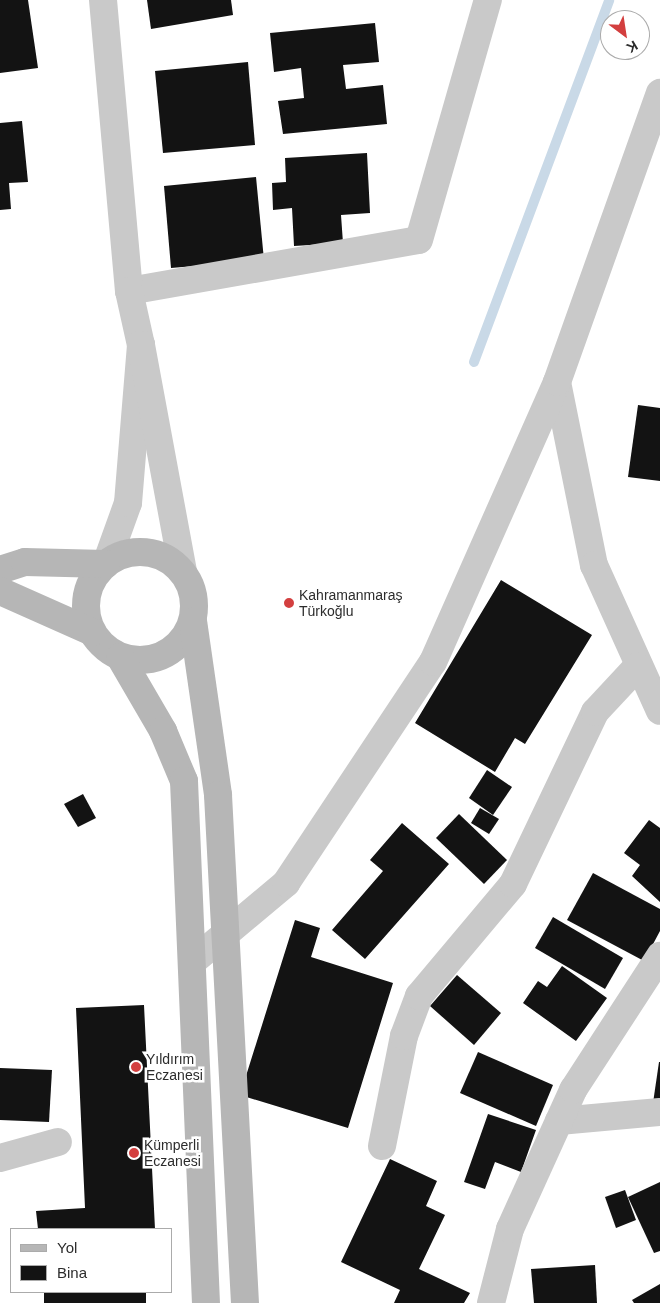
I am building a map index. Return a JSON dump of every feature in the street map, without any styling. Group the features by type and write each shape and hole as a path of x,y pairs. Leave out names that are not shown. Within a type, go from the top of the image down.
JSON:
{"main road":[{"path":"0,570 24,562 106,564 137,551 170,560 183,572 195,604 193,621 218,795 246,1303"},
{"path":"92,632 86,595 93,578 106,564"},
{"path":"0,591 92,632 104,647 120,657 163,731 184,781 206,1303"},
{"path":"120,657 157,658 180,643 193,621"}],"street":[{"path":"103,0 129,291 141,345 183,572"},
{"path":"129,291 418,240 488,0"},
{"path":"192,962 286,883 433,662 557,382 660,92"},
{"path":"106,564 128,503 141,345"},
{"path":"557,382 594,565 636,667 660,710"},
{"path":"382,1146 404,1036 419,996 513,884 595,712 636,667"},
{"path":"491,1303 510,1229 573,1090 660,956"},
{"path":"559,1121 660,1112"},
{"path":"0,1158 58,1142"}],"building":[{"path":"0,0 28,0 38,68 0,73"},
{"path":"147,0 231,0 233,15 151,29"},
{"path":"375,23 379,62 343,65 346,89 383,85 387,124 283,134 278,101 304,98 301,68 274,72 270,33"},
{"path":"248,62 255,145 163,153 155,71"},
{"path":"22,121 28,182 9,183 11,209 0,210 0,123"},
{"path":"367,153 370,213 341,215 343,243 294,246 292,208 273,210 272,183 286,182 285,158"},
{"path":"256,177 264,260 171,268 164,186"},
{"path":"638,405 660,408 660,481 628,477"},
{"path":"501,580 592,635 525,744 515,738 495,772 415,723"},
{"path":"487,770 512,787 493,815 469,798"},
{"path":"83,794 96,818 78,827 64,804"},
{"path":"480,808 499,819 489,834 471,823"},
{"path":"459,814 507,860 484,884 436,838"},
{"path":"649,820 660,828 660,902 632,876 640,865 624,853"},
{"path":"402,823 449,864 365,959 332,930 383,871 370,860"},
{"path":"593,873 660,909 660,931 644,961 567,920"},
{"path":"553,917 623,958 605,989 535,948"},
{"path":"295,920 320,928 311,957 393,983 348,1128 240,1095"},
{"path":"562,966 607,998 576,1041 523,1003 538,981 547,987"},
{"path":"457,975 501,1013 474,1045 430,1006"},
{"path":"144,1005 155,1228 38,1228 36,1211 85,1208 76,1008"},
{"path":"478,1052 553,1085 536,1126 460,1093"},
{"path":"659,1062 660,1103 653,1103"},
{"path":"0,1068 52,1070 49,1122 0,1120"},
{"path":"488,1114 536,1130 521,1172 495,1162 485,1189 464,1182"},
{"path":"390,1159 437,1181 426,1206 445,1215 419,1269 470,1293 464,1303 394,1303 400,1290 341,1262"},
{"path":"660,1182 660,1251 654,1253 628,1197"},
{"path":"625,1190 636,1220 616,1228 605,1197"},
{"path":"595,1265 597,1303 534,1303 531,1269"},
{"path":"660,1284 660,1303 634,1303 632,1300"},
{"path":"44,1293 146,1293 146,1303 44,1303"}],"waterway":[{"path":"474,362 609,0"}],"place":[{"name":"Kahramanmaraş Türkoğlu","path":"289,603"},
{"name":"Yıldırım Eczanesi","path":"136,1067"},
{"name":"Kümperli Eczanesi","path":"134,1153"}]}
